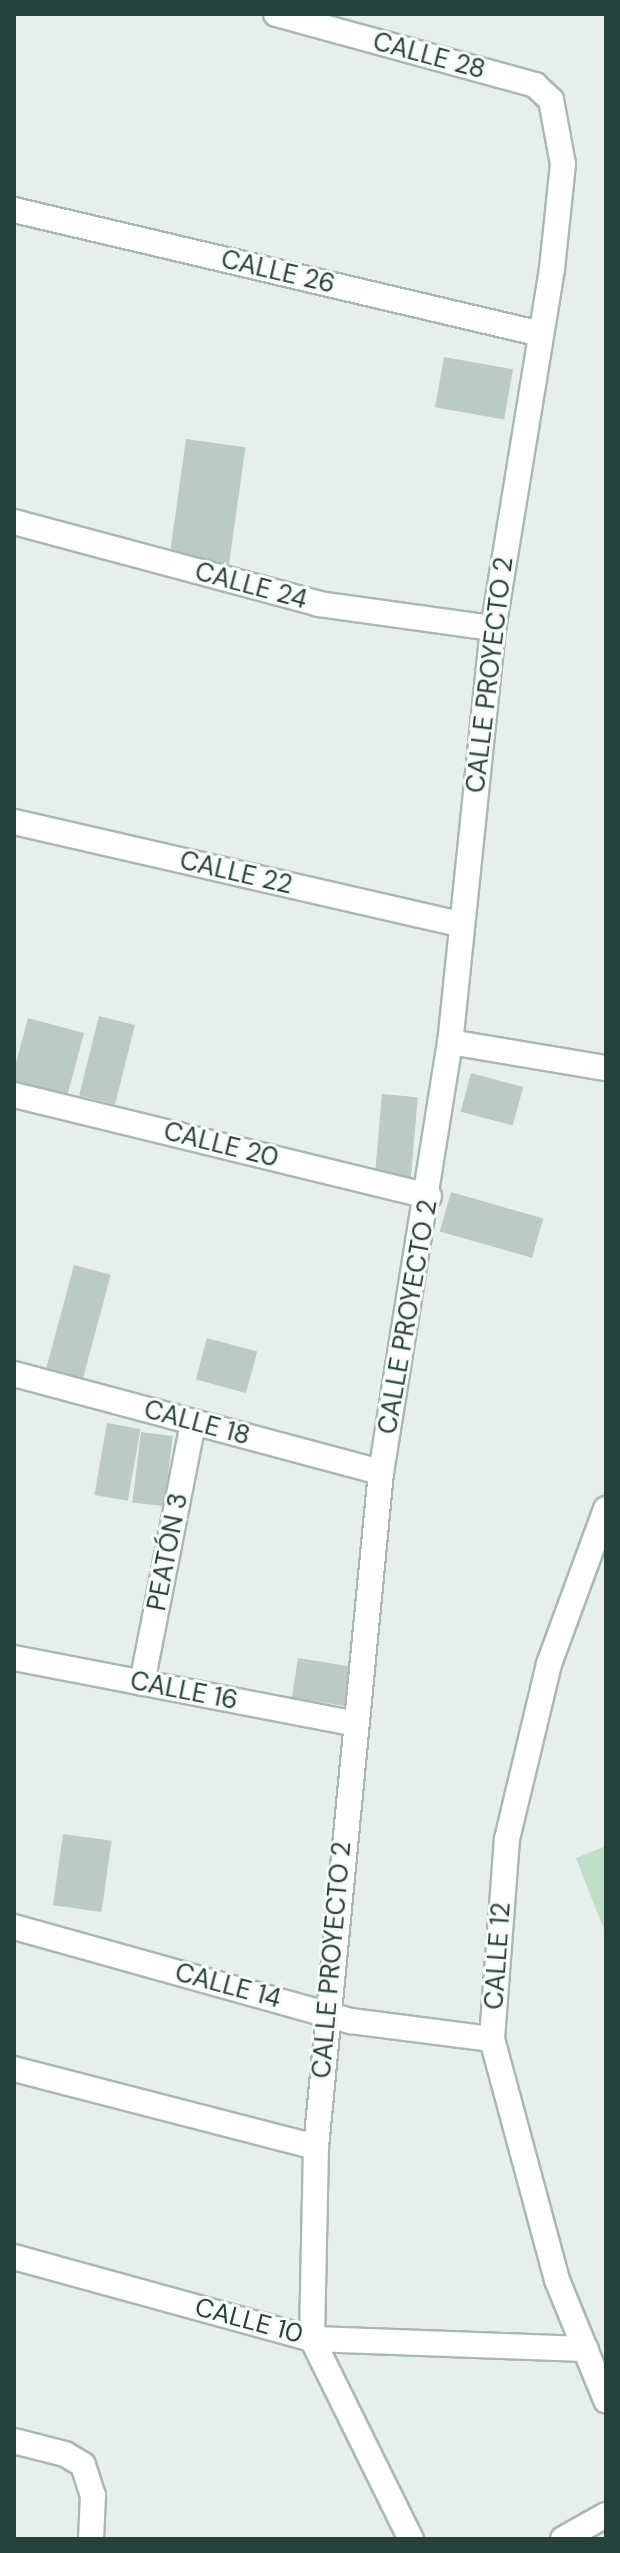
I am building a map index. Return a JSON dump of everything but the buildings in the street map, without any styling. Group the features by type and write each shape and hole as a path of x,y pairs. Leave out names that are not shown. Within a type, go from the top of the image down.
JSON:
{"street":[{"name":"CALLE 28","path":"276,14 335,21 535,85"},
{"name":"CALLE PROYECTO 2","path":"411,2539 312,2339 316,2147 353,1723 381,1472 429,1196 450,1042 459,924 493,628 541,334 563,164 551,100 535,85"},
{"name":"CALLE 26","path":"14,210 541,334"},
{"name":"CALLE 24","path":"14,522 319,604 493,628"},
{"name":"CALLE 22","path":"14,822 459,924"},
{"path":"450,1042 606,1068"},
{"name":"CALLE 20","path":"14,1095 429,1196"},
{"name":"CALLE 18","path":"14,1374 381,1472"},
{"name":"PEATÓN 3","path":"142,1683 193,1422"},
{"name":"CALLE 12","path":"606,1509 549,1664 507,1839 492,2039 557,2280 606,2400"},
{"name":"CALLE 16","path":"14,1658 353,1723"},
{"name":"CALLE 14","path":"14,1927 327,2013 492,2039"},
{"path":"14,2069 316,2147"},
{"name":"CALLE 10","path":"14,2257 312,2339 586,2349"},
{"path":"14,2441 65,2454 83,2465 93,2495 91,2539"},
{"path":"563,2539 606,2515"}],"green space":[{"path":"606,1846 606,1935 576,1858"}]}
